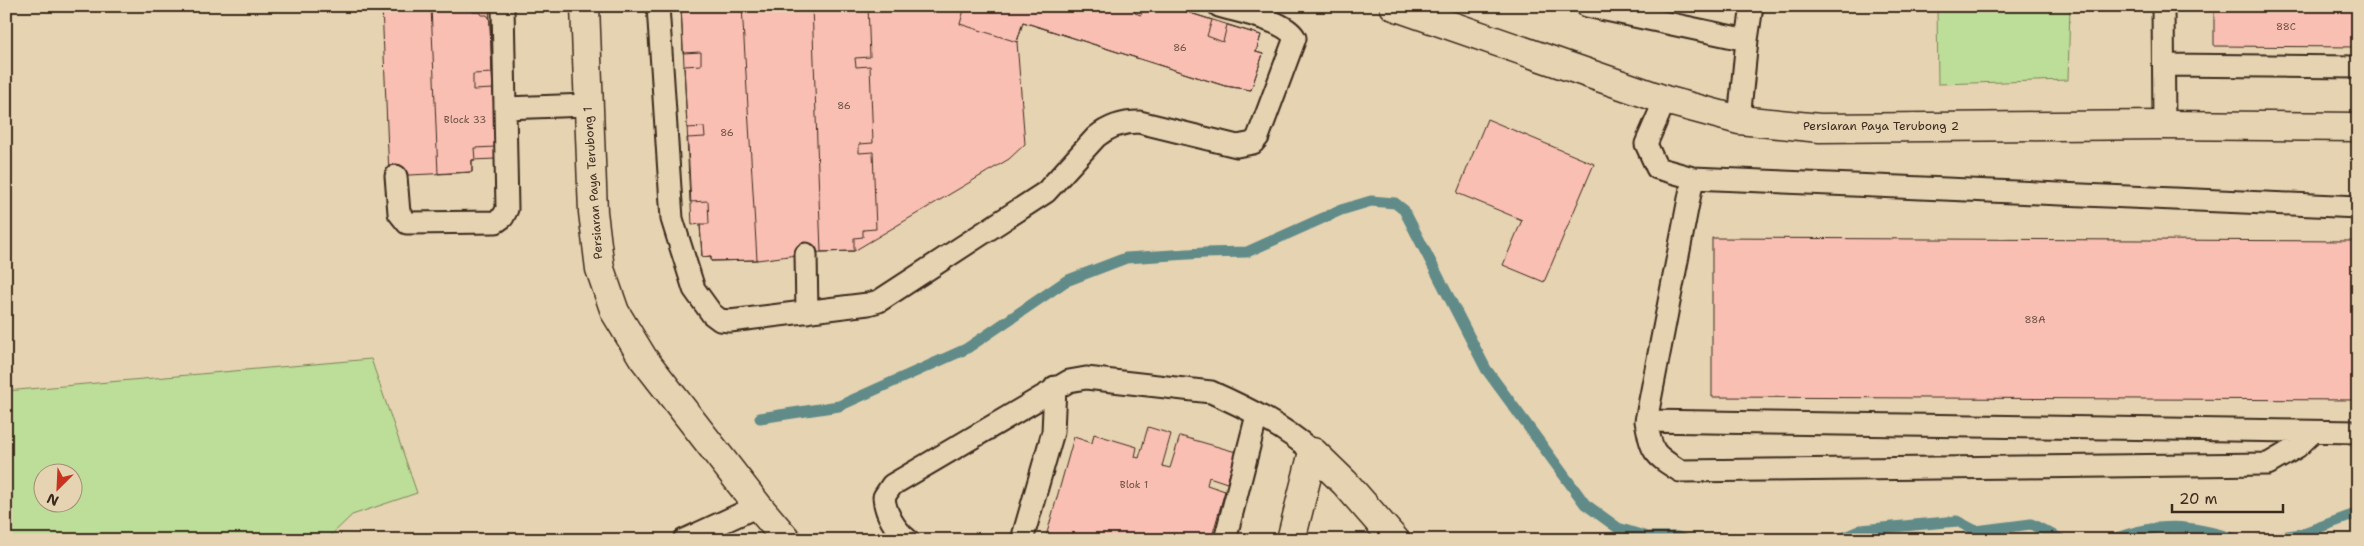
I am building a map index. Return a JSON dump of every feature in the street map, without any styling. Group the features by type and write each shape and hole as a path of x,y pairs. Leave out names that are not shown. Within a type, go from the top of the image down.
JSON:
{"street":[{"name":"Persiaran Paya Terubong 1","path":"585,6 594,212 600,269 616,312 643,358 758,506 787,540"},
{"name":"Persiaran Paya Terubong 2","path":"1394,6 1462,17 1665,100 1739,120 1820,128 2164,125 2358,127"},
{"path":"1290,540 1313,452 1345,482 1395,540"}],"lane":[{"path":"396,176 399,213 407,223 496,222 503,217 507,209 503,6"},
{"path":"658,6 672,219 692,284 712,314 720,320 730,321 868,304 879,301 1046,192 1096,137 1103,131 1127,122 1139,122 1237,146 1253,143 1258,137 1295,38 1292,32 1283,25 1219,6"},
{"path":"1587,6 1747,40"},
{"path":"1739,120 1752,6"},
{"path":"2163,6 2164,125"},
{"path":"2164,65 2358,67"},
{"path":"1665,100 1646,144 1657,168 1693,178 2358,207"},
{"path":"504,108 588,105"},
{"path":"1693,178 1646,421 1651,448 1660,458 1680,471 2268,464 2297,447 2313,432"},
{"path":"806,254 807,312"},
{"path":"908,540 901,535 885,510 884,497 892,485 1069,380 1086,378 1211,392 1293,435 1313,452"},
{"path":"1022,540 1053,432 1056,387"},
{"path":"1225,540 1257,415"},
{"path":"1646,421 2358,432"},
{"path":"684,540 758,506"}],"green space":[{"path":"1937,6 2070,6 2068,80 1938,84"},
{"path":"371,359 417,493 352,515 326,540 6,540 6,391"}],"building":[{"path":"382,6 489,6 496,159 472,160 472,172 389,176"},
{"path":"431,6 472,6 473,12 481,12 481,15 487,15 490,19 492,73 473,74 473,90 493,89 496,147 474,148 475,160 472,160 472,172 438,174"},
{"path":"681,6 742,6 757,260 711,261 711,256 702,257 700,224 709,224 708,201 690,202 687,138 705,137 704,127 687,128 684,66 701,65 701,52 683,53"},
{"path":"681,6 1168,6 1261,35 1256,52 1263,54 1251,90 1225,86 1023,22 1017,42 1025,144 1009,159 854,251 821,252 757,260 711,261 711,256 702,257 700,224 692,225"},
{"path":"812,6 868,6 870,57 855,58 856,67 870,66 873,143 859,144 859,153 873,152 876,229 863,230 863,237 854,238 854,251 821,252"},
{"path":"965,6 1137,6 1135,13 1141,15 1144,6 1168,6 1212,20 1207,36 1223,42 1227,25 1261,35 1256,52 1263,54 1251,90 1225,86 1023,22 1017,42 960,24"},
{"path":"2214,6 2358,6 2358,47 2214,46"},
{"path":"1487,119 1594,164 1544,282 1503,265 1522,220 1457,193"},
{"path":"1712,238 2358,241 2358,400 1712,397"},
{"path":"1148,427 1171,434 1162,466 1170,468 1180,436 1236,452 1227,483 1209,477 1207,485 1225,491 1211,540 1045,540 1074,437 1092,443 1094,434 1137,447 1135,457 1139,458"}],"waterway":[{"path":"760,418 839,406 966,349 1066,281 1126,258 1247,252 1341,210 1371,201 1395,203 1404,210 1486,369 1585,504 1618,528 1647,537 1677,537 1685,540"},
{"path":"2259,540 2301,534 2358,513"},
{"path":"1838,540 1861,530 1957,521 1976,531 2031,524 2062,540"},
{"path":"2111,540 2144,530 2174,527 2204,531 2238,540"}]}
